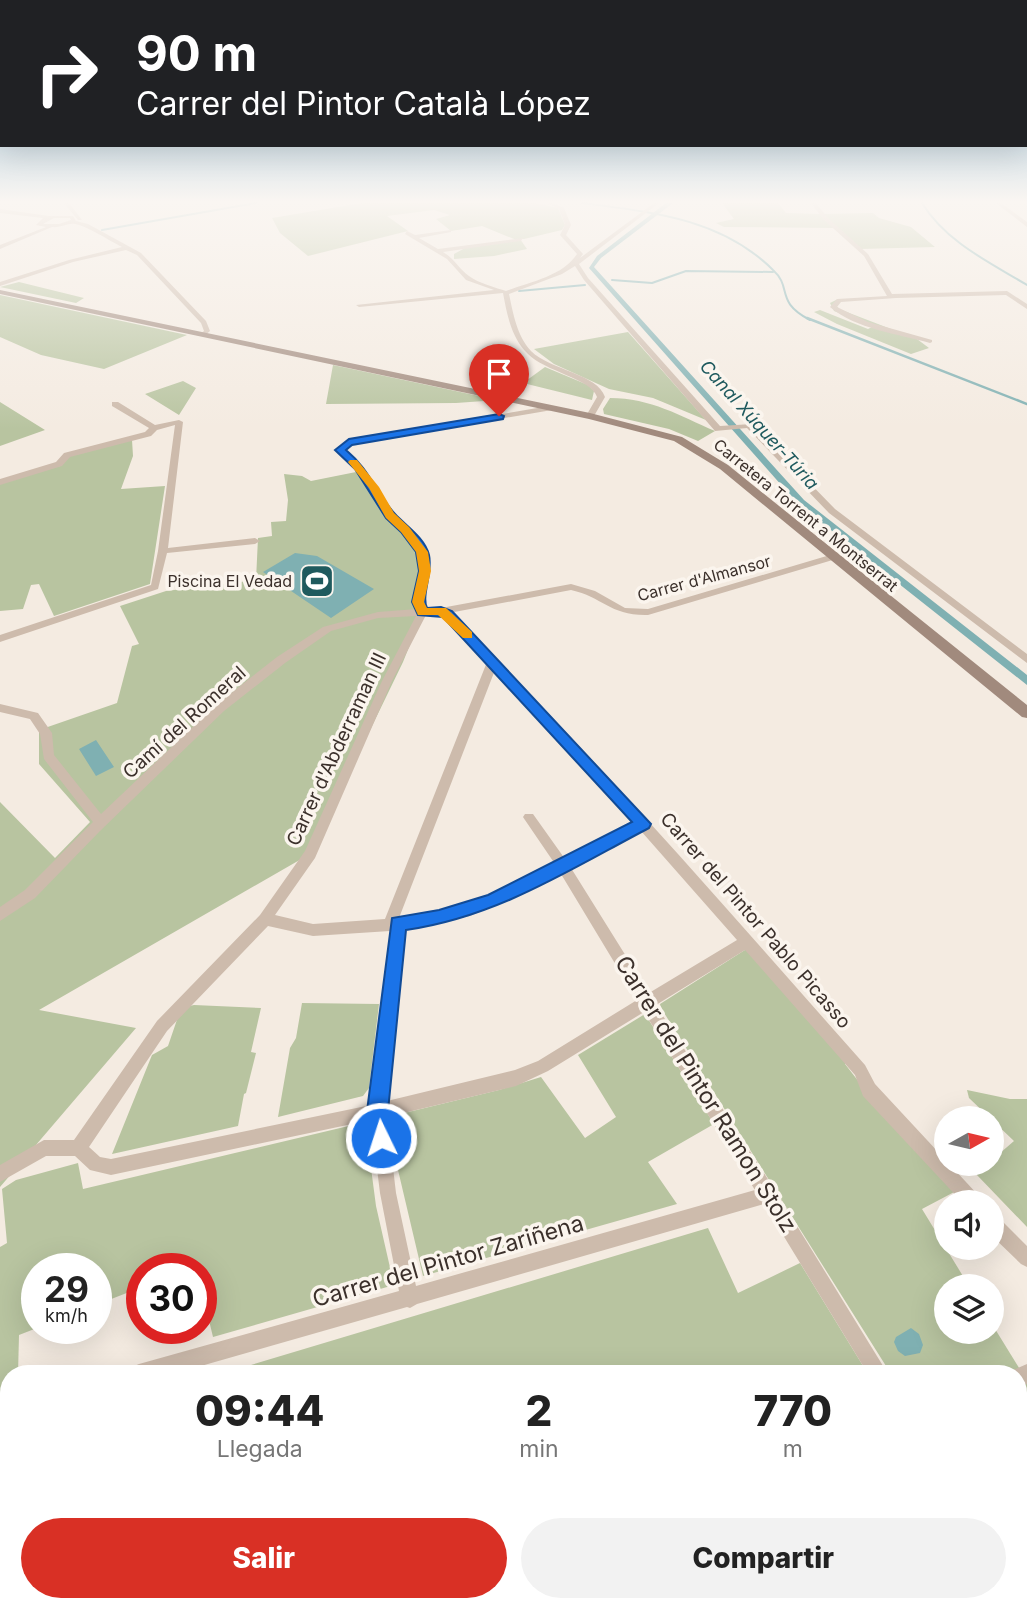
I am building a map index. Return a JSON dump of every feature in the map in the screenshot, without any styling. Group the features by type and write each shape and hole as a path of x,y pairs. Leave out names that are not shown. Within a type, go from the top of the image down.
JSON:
{"main road":[{"name":"Carretera Torrent a Montserrat","path":"0,292 590,416 653,431 696,448 724,467 1027,713"}],"street":[{"path":"0,284 18,278"},
{"path":"163,278 204,323 207,331 202,335"},
{"path":"467,278 505,291"},
{"path":"359,305 505,291 549,278"},
{"path":"585,278 718,429 750,426 826,506 1027,659"},
{"path":"879,278 888,294 893,297"},
{"path":"505,291 516,336 527,351 548,366 590,383 599,390 601,397 590,416"},
{"path":"930,341 897,333 844,314 833,307 839,300 1007,293 1027,307"},
{"path":"115,404 153,428"},
{"name":"Carrer d'Abderraman III","path":"78,1148 162,1026 265,919 310,854 387,681 423,612 418,602 425,571 422,552 405,529 390,515 359,467 340,450 349,442 549,408"},
{"path":"0,482 59,464 67,455 148,434 153,428 179,422 163,551 155,587 0,639"},
{"path":"163,551 255,541"},
{"name":"Carrer d'Almansor","path":"423,612 571,587 589,590 612,607 629,614 648,612 833,557"},
{"name":"Carrer del Pintor Pablo Picasso","path":"441,611 493,661 643,824 860,1070 869,1090 962,1190"},
{"name":"Camí del Romeral","path":"0,915 30,894 100,822 220,708 311,638 345,623 377,615 423,612"},
{"path":"410,1299 388,1193 377,1111 394,924 493,661"},
{"path":"0,708 34,716 46,733 48,756 100,822"},
{"name":"Carrer del Pintor Ramon Stolz","path":"529,817 564,865 874,1365"},
{"path":"265,919 313,930 394,924 470,910 516,891 643,824"},
{"path":"0,1174 44,1149 78,1148 96,1164 111,1167 377,1111 516,1078 543,1066 747,941"},
{"name":"Carrer del Pintor Zariñena","path":"172,1365 410,1299 769,1194"},
{"path":"1004,1235 1027,1258"}],"green space":[{"path":"19,282 84,298 76,303 0,287"},
{"path":"0,295 187,335 104,369 41,355 0,337"},
{"path":"838,299 836,305 839,309 917,339 929,348 911,354 814,312 820,310 868,329 874,326 834,311 830,303"},
{"path":"628,332 706,420 653,398 609,389 554,364 534,349"},
{"path":"333,365 498,400 326,404"},
{"path":"545,367 588,385 594,391 592,400 523,383"},
{"path":"183,381 196,388 179,415 145,394"},
{"path":"610,398 652,404 715,431 698,441 669,429 604,414 603,409"},
{"path":"0,402 45,430 0,446"},
{"path":"132,440 133,456 121,489 165,486 150,584 54,616 39,584 31,585 23,609 0,611 0,483 60,466 70,456"},
{"path":"361,471 390,515 422,552 423,612 403,662 310,854 39,1010 136,1028 0,1187 0,802 55,858 90,822 39,764 39,730 117,703 132,646 139,644 120,606 166,591 256,580 258,538 272,536 271,522 286,521 288,500 284,474 302,476 311,481"},
{"path":"748,948 846,1062 866,1091 934,1164 934,1176 945,1176 958,1190 934,1190 934,1203 922,1209 934,1229 934,1260 953,1260 962,1274 934,1274 934,1344 1004,1343 1017,1365 885,1365 660,1004"},
{"path":"302,1003 379,1004 369,1088 363,1096 278,1117 290,1048 296,1038"},
{"path":"194,1005 261,1008 251,1052 256,1053 238,1126 112,1154 152,1055 168,1046 181,1008"},
{"path":"645,1014 714,1124 648,1162 677,1204 423,1276 398,1170 392,1119 396,1115 541,1077 585,1138 616,1117 578,1055"},
{"path":"967,1090 1010,1099 1027,1099 1027,1227 1004,1203 1004,1190 991,1190 978,1176 1004,1176 1004,1150 1014,1141 1004,1131 1004,1106 977,1106 969,1098"},
{"path":"357,1124 366,1130 376,1206 394,1285 217,1336 217,1253 126,1253 126,1293 112,1299 112,1253 21,1253 18,1365 0,1365 0,1247 7,1243 2,1189 16,1180 78,1163 83,1189"},
{"path":"708,1228 738,1293 800,1263 862,1365 251,1365"}],"water":[{"name":"Piscina El Vedad","path":"295,553 317,556 374,589 331,618 263,572"},
{"path":"96,740 114,767 96,776 79,749"},
{"path":"911,1328 919,1334 923,1345 920,1353 905,1356 898,1351 894,1342 896,1337"}],"waterway":[{"name":"Canal Xúquer-Túria","path":"601,278 801,502 1027,681"},
{"path":"612,280 652,283 666,278"},
{"path":"780,278 792,307 810,320"},
{"path":"1015,278 1027,285"},
{"path":"519,291 585,285"},
{"path":"807,318 1027,404"}],"slow traffic":[{"path":"354,462 374,487 390,515 405,529 422,552 425,571 418,602 423,612 441,611 447,614 467,635"}],"place":[{"name":"Piscina El Vedad","path":"317,581"}],"route":[{"path":"381,1138 377,1111 398,923 439,918 493,902 643,824 447,614 441,611 423,612 418,602 425,571 422,552 405,529 390,515 359,467 340,450 349,442 499,416"}]}
